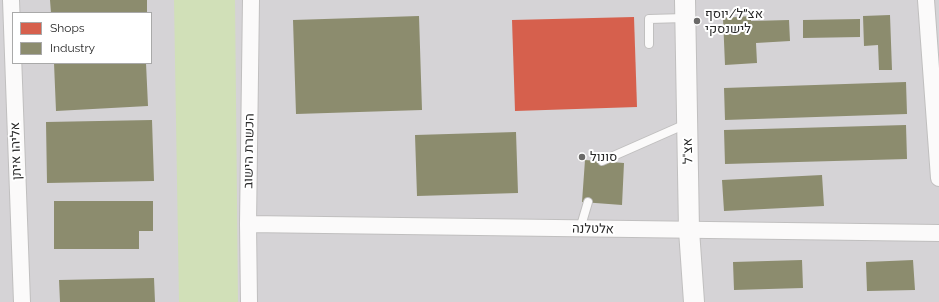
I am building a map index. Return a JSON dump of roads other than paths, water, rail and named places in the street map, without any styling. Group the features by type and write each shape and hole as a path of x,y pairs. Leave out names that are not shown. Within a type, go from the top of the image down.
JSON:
{"street":[{"name":"אליהו איתן","path":"10,0 12,50"},
{"name":"הכשרת הישוב","path":"248,302 251,0"},
{"path":"926,0 939,170"},
{"name":"אצ\"ל","path":"686,9 687,124 694,302"},
{"name":"אליהו איתן","path":"13,64 22,302"},
{"name":"אלטלנה","path":"248,224 939,233"}],"lane":[{"path":"649,44 649,19 686,9"},
{"path":"602,161 687,124"},
{"path":"580,229 588,202"}],"place":[{"name":"אצ״ל/יוסף לישנסקי","path":"697,21"},
{"name":"סונול","path":"582,157"}]}
